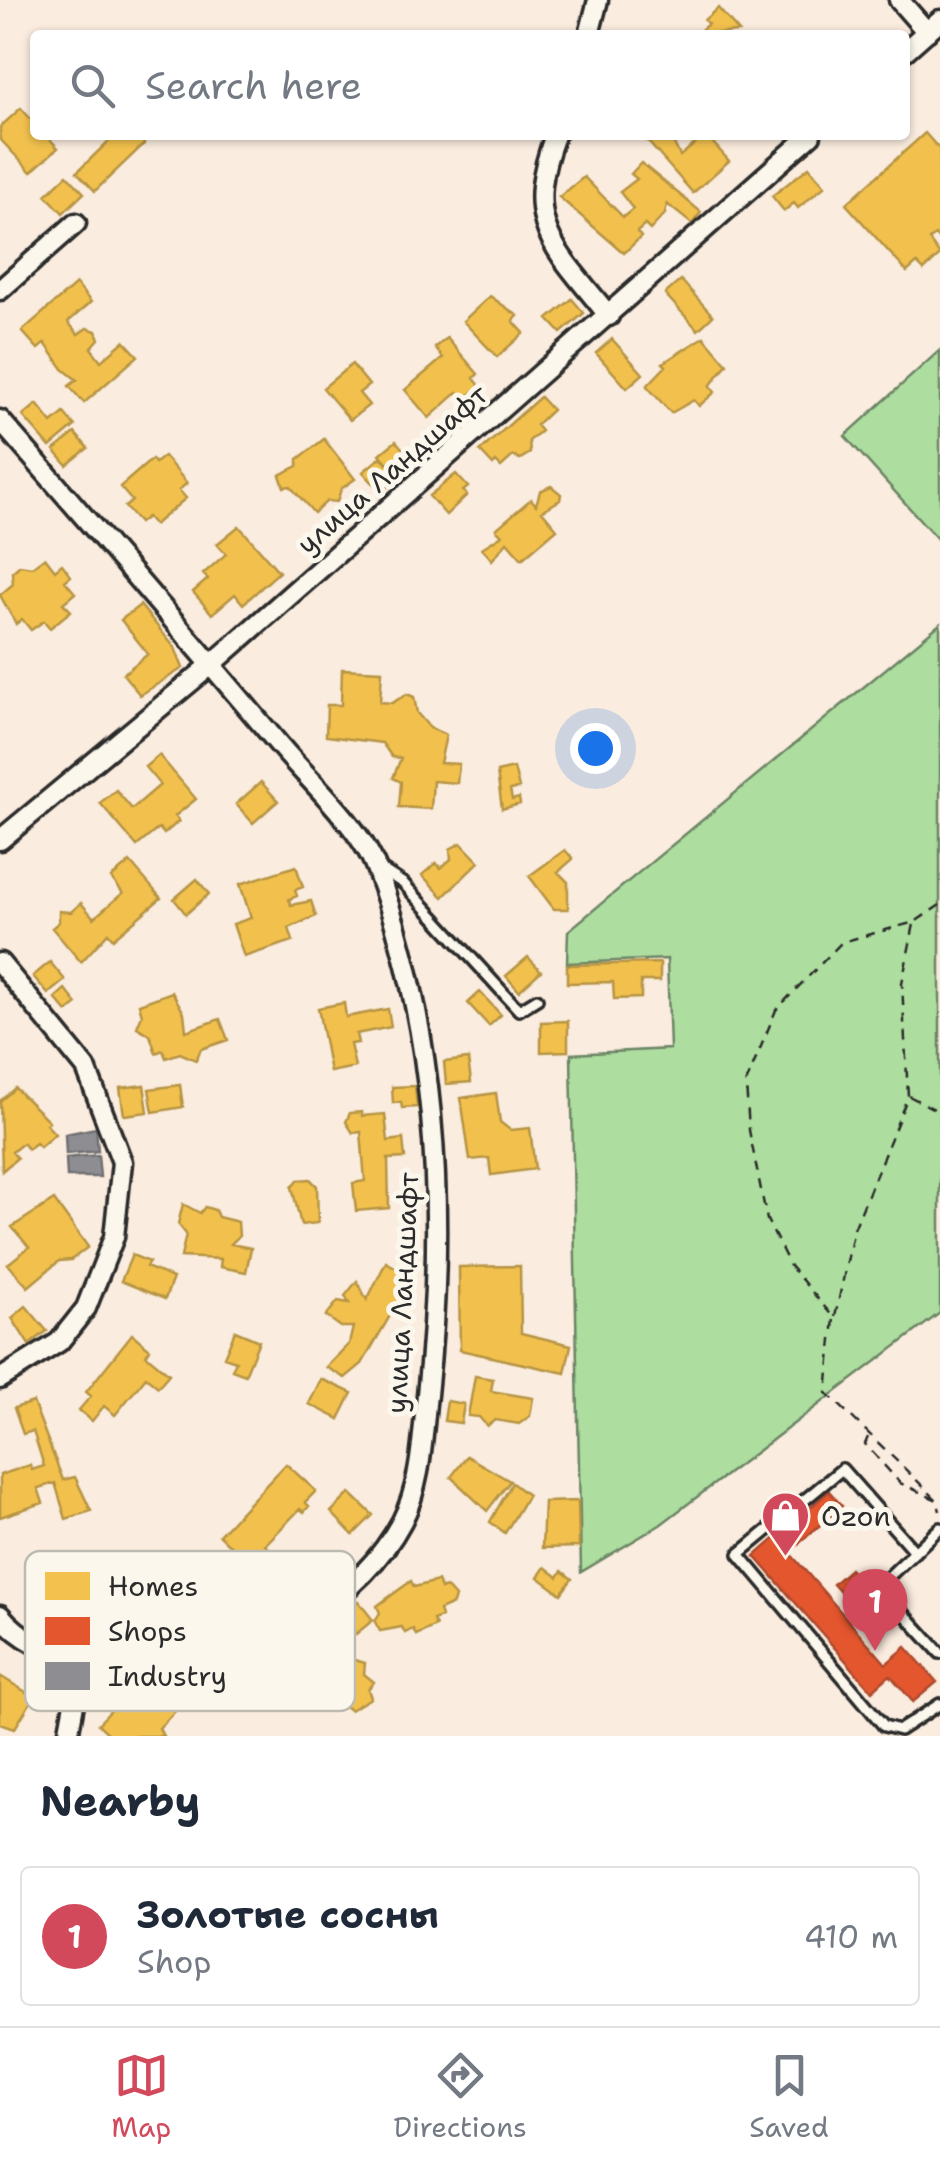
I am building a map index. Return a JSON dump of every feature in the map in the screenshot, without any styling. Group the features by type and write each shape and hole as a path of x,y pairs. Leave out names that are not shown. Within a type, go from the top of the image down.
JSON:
{"street":[{"path":"590,30 598,0"},
{"path":"899,0 933,26 910,47"},
{"path":"554,140 541,191 545,230 608,316"},
{"name":"улица Ландшафт","path":"0,840 211,665 805,140"},
{"path":"0,290 76,223"},
{"name":"улица Ландшафт","path":"0,420 368,850 404,952 429,1078 436,1169 436,1276 418,1481 401,1522 355,1580"},
{"path":"0,963 86,1068 122,1162 114,1237 86,1308 59,1342 0,1380"},
{"name":"улица Ландшафт","path":"0,1615 25,1635"},
{"path":"68,1736 73,1711"}],"lane":[{"path":"376,866 404,884 520,1010 537,1000"},
{"path":"914,1552 842,1468 739,1554 884,1726 900,1730 940,1704"},
{"path":"940,1528 880,1586 940,1653"}],"path":[{"path":"834,1318 790,1266 767,1220 749,1130 746,1083 776,1010 842,942 915,922 940,905"},
{"path":"915,922 902,983 908,1096 854,1230 834,1318 828,1393 868,1436 938,1499 940,1511"},
{"path":"908,1096 940,1112"},
{"path":"868,1436 866,1444 900,1483 938,1499"}],"green space":[{"path":"940,350 940,542 845,436"},
{"path":"940,624 940,1313 660,1525 581,1572 571,1054 670,1049 667,959 567,963 568,931"}],"building: Homes":[{"path":"718,8 737,30 701,30 708,24 704,20"},
{"path":"21,108 30,118 30,140 51,140 58,148 31,172 0,139 0,127"},
{"path":"925,133 940,150 940,241 935,235 929,240 940,255 924,270 917,263 907,272 846,204"},
{"path":"110,140 144,140 144,144 95,191 77,172"},
{"path":"646,140 672,140 680,156 700,140 710,140 729,161 693,193"},
{"path":"641,163 701,212 692,224 667,204 665,214 650,230 645,225 637,232 641,237 624,253 559,197 584,177 623,217 633,209 620,192 637,179 631,174"},
{"path":"809,167 825,186 798,208 794,203 784,211 772,196"},
{"path":"67,175 84,193 63,213 46,195"},
{"path":"681,280 713,316 698,330 665,294"},
{"path":"76,284 91,302 68,322 78,334 87,328 96,331 99,339 91,348 101,361 124,341 138,356 84,403 69,386 77,380 63,369 45,343 38,349 22,331"},
{"path":"490,296 518,316 513,321 524,333 497,357 463,321"},
{"path":"572,299 584,313 561,333 548,319"},
{"path":"704,337 727,364 710,386 715,392 699,406 694,400 671,413 647,386 666,366 663,363"},
{"path":"447,338 478,374 474,378 480,386 464,400 458,392 429,418 405,390 443,358 435,348"},
{"path":"612,339 643,374 627,388 596,353"},
{"path":"352,364 369,385 359,393 369,405 350,420 323,388"},
{"path":"540,397 552,410 536,425 541,431 529,441 530,453 520,459 513,456 501,467 496,462 493,465 480,451"},
{"path":"37,404 52,423 64,413 75,426 50,447 23,416"},
{"path":"75,433 88,448 67,465 54,450"},
{"path":"324,439 355,479 341,489 337,502 327,501 314,513 290,486 284,487 280,475 298,466 298,459"},
{"path":"396,441 414,462 398,475 380,454"},
{"path":"164,456 187,483 179,490 186,498 154,525 147,517 139,523 125,507 132,501 120,487 152,459 155,463"},
{"path":"381,457 399,478 381,492 363,472"},
{"path":"456,474 468,487 463,491 467,495 446,515 429,496"},
{"path":"551,486 561,494 560,500 542,511 557,529 522,559 507,542 492,560 482,548 502,535 496,529 531,499 536,505 540,491"},
{"path":"239,526 279,572 243,604 235,594 212,614 193,592 208,579 203,574 226,554 217,544"},
{"path":"45,557 55,570 62,564 71,576 65,581 75,593 63,603 71,611 50,628 44,621 31,630 22,619 16,624 0,595 13,584 12,572 20,565 32,567"},
{"path":"140,605 175,648 183,668 140,695 123,674 148,654 121,620"},
{"path":"342,669 382,671 380,702 392,703 407,694 414,697 417,713 430,728 446,735 440,763 459,764 457,783 433,781 431,809 399,807 401,782 393,778 401,758 392,757 382,743 326,736 327,705 341,705"},
{"path":"159,755 196,799 175,816 179,821 164,834 159,828 137,846 100,803 116,790 132,809 160,785 145,767"},
{"path":"514,768 519,788 510,790 512,800 519,798 520,804 502,809 497,772"},
{"path":"261,782 278,801 253,823 236,804"},
{"path":"461,843 479,862 443,897 422,875 436,863 441,868 451,859 450,849"},
{"path":"565,850 573,859 558,872 568,882 568,909 554,909 529,876"},
{"path":"130,862 161,898 113,939 108,933 81,962 52,928 59,922 59,911 71,912 81,903 94,918 123,893 111,878"},
{"path":"296,866 303,887 289,899 291,905 311,901 316,916 289,928 293,941 244,957 233,924 251,918 240,884"},
{"path":"197,879 209,894 186,914 174,899"},
{"path":"528,957 541,971 519,991 506,976"},
{"path":"50,962 65,980 48,994 33,976"},
{"path":"660,963 660,981 641,981 641,998 614,999 613,982 567,983 567,965"},
{"path":"65,989 77,1004 67,1012 55,998"},
{"path":"172,992 184,1013 186,1031 220,1019 228,1040 201,1049 196,1060 180,1053 166,1058 163,1050 156,1053 150,1035 137,1027 142,1015 139,1004"},
{"path":"480,992 501,1015 489,1026 468,1003"},
{"path":"344,1003 346,1017 388,1009 391,1027 356,1034 358,1043 350,1044 355,1067 330,1072 318,1008"},
{"path":"568,1021 568,1051 541,1052 541,1022"},
{"path":"468,1059 471,1082 446,1084 444,1062"},
{"path":"144,1085 148,1112 124,1115 120,1088"},
{"path":"180,1085 183,1107 153,1112 149,1089"},
{"path":"415,1086 417,1107 402,1108 401,1102 393,1103 392,1087"},
{"path":"15,1088 49,1121 46,1124 55,1134 40,1147 36,1143 28,1149 23,1143 12,1152 17,1158 2,1171 0,1101"},
{"path":"496,1093 500,1122 510,1130 530,1128 535,1169 491,1175 489,1158 470,1160 461,1098"},
{"path":"362,1112 362,1116 385,1114 388,1141 403,1139 405,1158 388,1159 389,1208 356,1211 353,1183 365,1181 361,1132 353,1133 346,1122 350,1113"},
{"path":"310,1179 317,1186 318,1223 301,1225 292,1187 298,1180"},
{"path":"54,1200 88,1247 71,1260 59,1261 28,1287 8,1264 29,1247 12,1227"},
{"path":"183,1204 200,1213 205,1207 215,1210 218,1217 238,1222 239,1236 231,1244 251,1248 246,1272 220,1267 221,1259 181,1257 186,1234 178,1224"},
{"path":"132,1255 149,1262 146,1267 173,1278 165,1299 121,1281"},
{"path":"386,1262 402,1271 409,1283 362,1364 345,1378 326,1367 349,1344 353,1327 341,1327 326,1316 338,1301 349,1303 345,1296 357,1281 367,1300"},
{"path":"520,1266 521,1333 571,1345 565,1373 460,1350 459,1267"},
{"path":"26,1306 47,1331 29,1345 12,1318"},
{"path":"235,1331 259,1341 245,1375 232,1370 236,1361 224,1357"},
{"path":"132,1334 150,1349 146,1355 169,1374 158,1387 146,1377 115,1415 104,1406 92,1421 79,1410 91,1396 86,1392"},
{"path":"475,1376 493,1379 491,1391 533,1398 530,1416 519,1424 495,1420 487,1426 479,1417 468,1416"},
{"path":"321,1379 352,1393 339,1419 309,1404"},
{"path":"447,1401 464,1404 461,1423 444,1421"},
{"path":"33,1402 63,1480 75,1477 91,1511 66,1519 55,1483 38,1488 43,1503 0,1517 0,1475 30,1465 32,1470 44,1466 33,1431 23,1434 14,1408"},
{"path":"467,1456 510,1481 487,1511 451,1477"},
{"path":"286,1464 316,1491 305,1502 309,1506 304,1512 300,1509 265,1545 267,1551 236,1551 219,1535"},
{"path":"512,1483 528,1495 505,1533 490,1522"},
{"path":"350,1493 373,1515 353,1535 331,1512"},
{"path":"578,1501 579,1547 542,1548 544,1502"},
{"path":"545,1567 558,1577 562,1571 572,1579 561,1594 538,1577"},
{"path":"411,1581 414,1587 438,1581 441,1589 446,1587 455,1597 453,1604 439,1610 441,1617 433,1620 436,1626 416,1635 413,1629 405,1633 402,1627 380,1631 375,1622 380,1613 377,1606"},
{"path":"358,1601 373,1620 356,1634 355,1633"},
{"path":"355,1660 365,1663 364,1674 374,1682 368,1689 371,1698 355,1707"},
{"path":"0,1676 25,1691 25,1711 15,1728 0,1723"},
{"path":"111,1711 175,1711 159,1728 163,1736 111,1736 98,1724"}],"building: Shops":[{"path":"829,1491 842,1506 789,1552 886,1664 906,1647 937,1682 913,1702 890,1675 872,1691 755,1556"},
{"path":"850,1569 866,1587 848,1601 833,1584"}],"building: Industry":[{"path":"96,1128 98,1151 66,1154 65,1134"},
{"path":"98,1155 100,1177 67,1177 66,1158"}],"place":[{"name":"Ozon","path":"786,1558"},
{"name":"Золотые сосны","path":"875,1651"}]}
